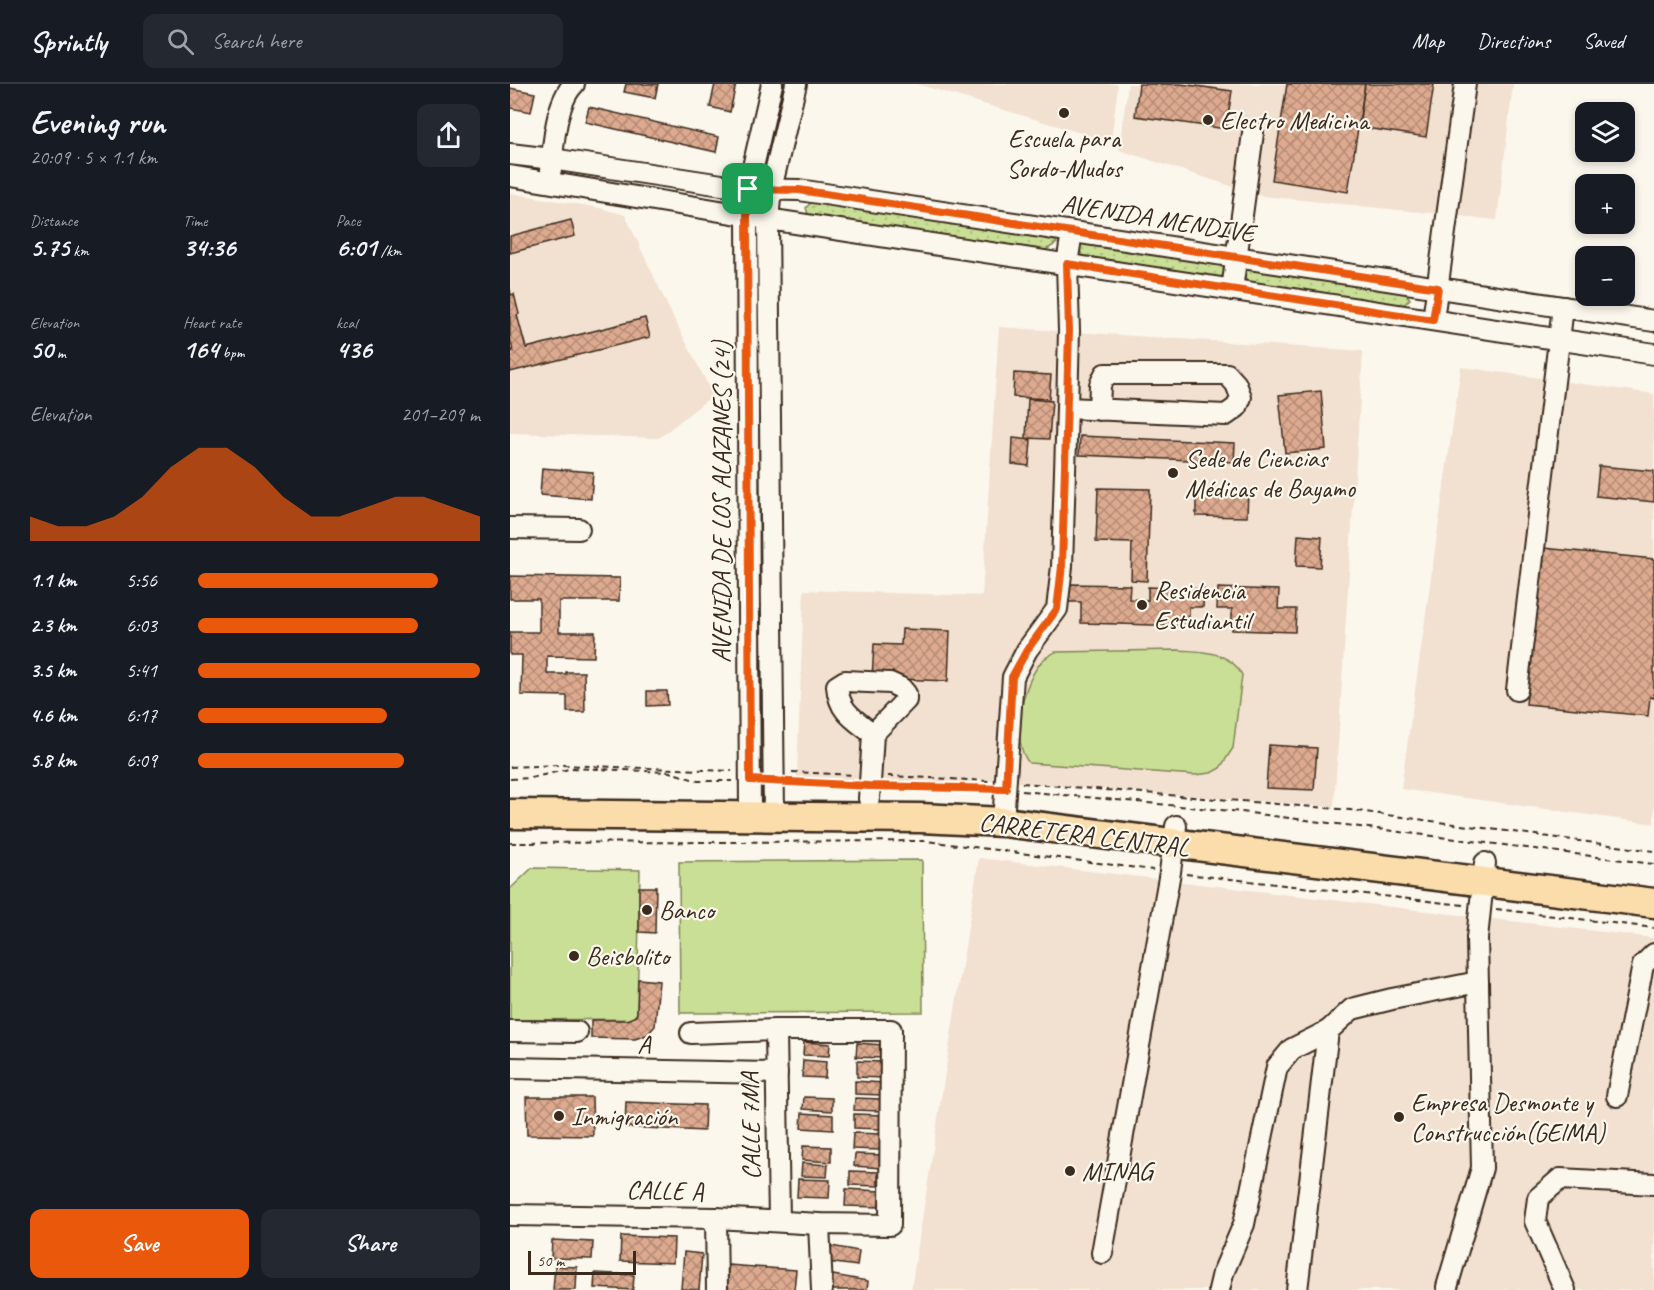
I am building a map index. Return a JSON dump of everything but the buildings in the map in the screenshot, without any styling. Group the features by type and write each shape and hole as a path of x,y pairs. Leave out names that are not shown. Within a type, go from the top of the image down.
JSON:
{"highway":[{"name":"CARRETERA CENTRAL","path":"510,796 762,792 869,787 923,800 1005,800 1175,835 1482,884 1654,903"},
{"name":"CARRETERA CENTRAL","path":"522,814 762,792 921,818 1005,800"},
{"name":"CARRETERA CENTRAL","path":"1482,884 1654,884"}],"street":[{"path":"550,182 555,130 561,108 574,84"},
{"name":"AVENIDA DE LOS ALAZANES (24)","path":"762,792 747,215 748,189 772,84"},
{"name":"AVENIDA DE LOS ALAZANES (24)","path":"762,792 768,219 771,189 796,84"},
{"path":"1433,320 1466,84"},
{"path":"1232,290 1253,133"},
{"name":"AVENIDA MENDIVE","path":"510,154 748,189 799,190 1654,321"},
{"path":"510,176 768,219 1654,354"},
{"path":"1005,800 1012,677 1027,650 1057,609 1062,566 1069,332 1067,264 1072,232"},
{"path":"1517,690 1563,307"},
{"path":"1066,408 1100,410 1226,415 1237,407 1241,397 1236,384 1227,374 1105,374 1100,385 1100,410"},
{"path":"510,528 579,529"},
{"path":"869,787 873,734"},
{"path":"510,828 522,814"},
{"path":"1102,1253 1175,835"},
{"path":"1447,1287 1482,1168 1477,938 1482,884"},
{"path":"1617,1096 1643,965 1654,954"},
{"path":"1219,1290 1222,1273 1244,1224 1277,1067 1292,1049 1328,1031 1352,1009 1478,982"},
{"path":"691,1033 776,1030"},
{"name":"CALLE 7MA","path":"776,1030 778,1221"},
{"name":"CALLE A","path":"510,1215 716,1218 819,1224 890,1225 891,1030 776,1030"},
{"path":"510,1031 577,1032"},
{"path":"1297,1290 1328,1031"},
{"name":"A","path":"510,1068 777,1073"},
{"path":"1565,1290 1535,1221 1538,1198 1560,1179 1654,1184"},
{"path":"716,1218 717,1290"},
{"path":"819,1224 822,1290"}],"path":[{"path":"510,767 559,765 762,792 869,787 1005,800 1242,812 1654,864"},
{"path":"510,779 531,778 573,768 670,772 698,781 762,792 869,787 1005,800 1350,810 1654,851"},
{"path":"510,843 926,841 1170,872 1482,884 1654,928"}],"shaded area":[{"name":"Escuela para Sordo-Mudos","path":"917,84 1118,84 1111,142"},
{"path":"1128,84 1513,84 1497,220 1262,196 1119,150"},
{"path":"510,193 600,208 625,215 713,395 659,438 510,433"},
{"name":"Sede de Ciencias Médicas de Bayamo","path":"999,327 1363,351 1334,807 975,779 974,784 797,778 804,590 982,596"},
{"path":"1461,367 1654,394 1654,824 1401,789"},
{"path":"979,858 1654,938 1654,1290 911,1290"}],"green space":[{"path":"812,201 1045,231 1057,243 1046,250 809,217 806,208"},
{"path":"1087,238 1226,258 1228,269 1220,278 1083,257 1077,244"},
{"path":"1250,263 1401,287 1410,299 1401,307 1247,282 1241,269"},
{"path":"1178,650 1205,652 1223,657 1237,667 1242,675 1233,748 1220,768 1211,773 1195,775 1029,763 1023,753 1020,740 1021,710 1030,681 1044,659 1055,652"},
{"path":"922,860 923,1012 680,1013 679,862"},
{"name":"Beisbolito","path":"532,868 640,870 637,1013 632,1019 510,1020 510,889"}],"place":[{"name":"Escuela para Sordo-Mudos","path":"1064,113"},
{"name":"Electro Medicina","path":"1208,120"},
{"name":"Sede de Ciencias Médicas de Bayamo","path":"1173,473"},
{"name":"Residencia Estudiantil","path":"1142,605"},
{"name":"Banco","path":"647,910"},
{"name":"Beisbolito","path":"574,956"},
{"name":"Inmigración","path":"559,1116"},
{"name":"Empresa Desmonte y Construcción(GElMA)","path":"1399,1117"},
{"name":"MINAG","path":"1070,1171"}],"route":[{"path":"748,189 799,190 1438,288 1433,320 1067,264 1069,332 1062,566 1057,609 1042,627 1012,677 1006,789 869,786 750,780 748,189"}]}
